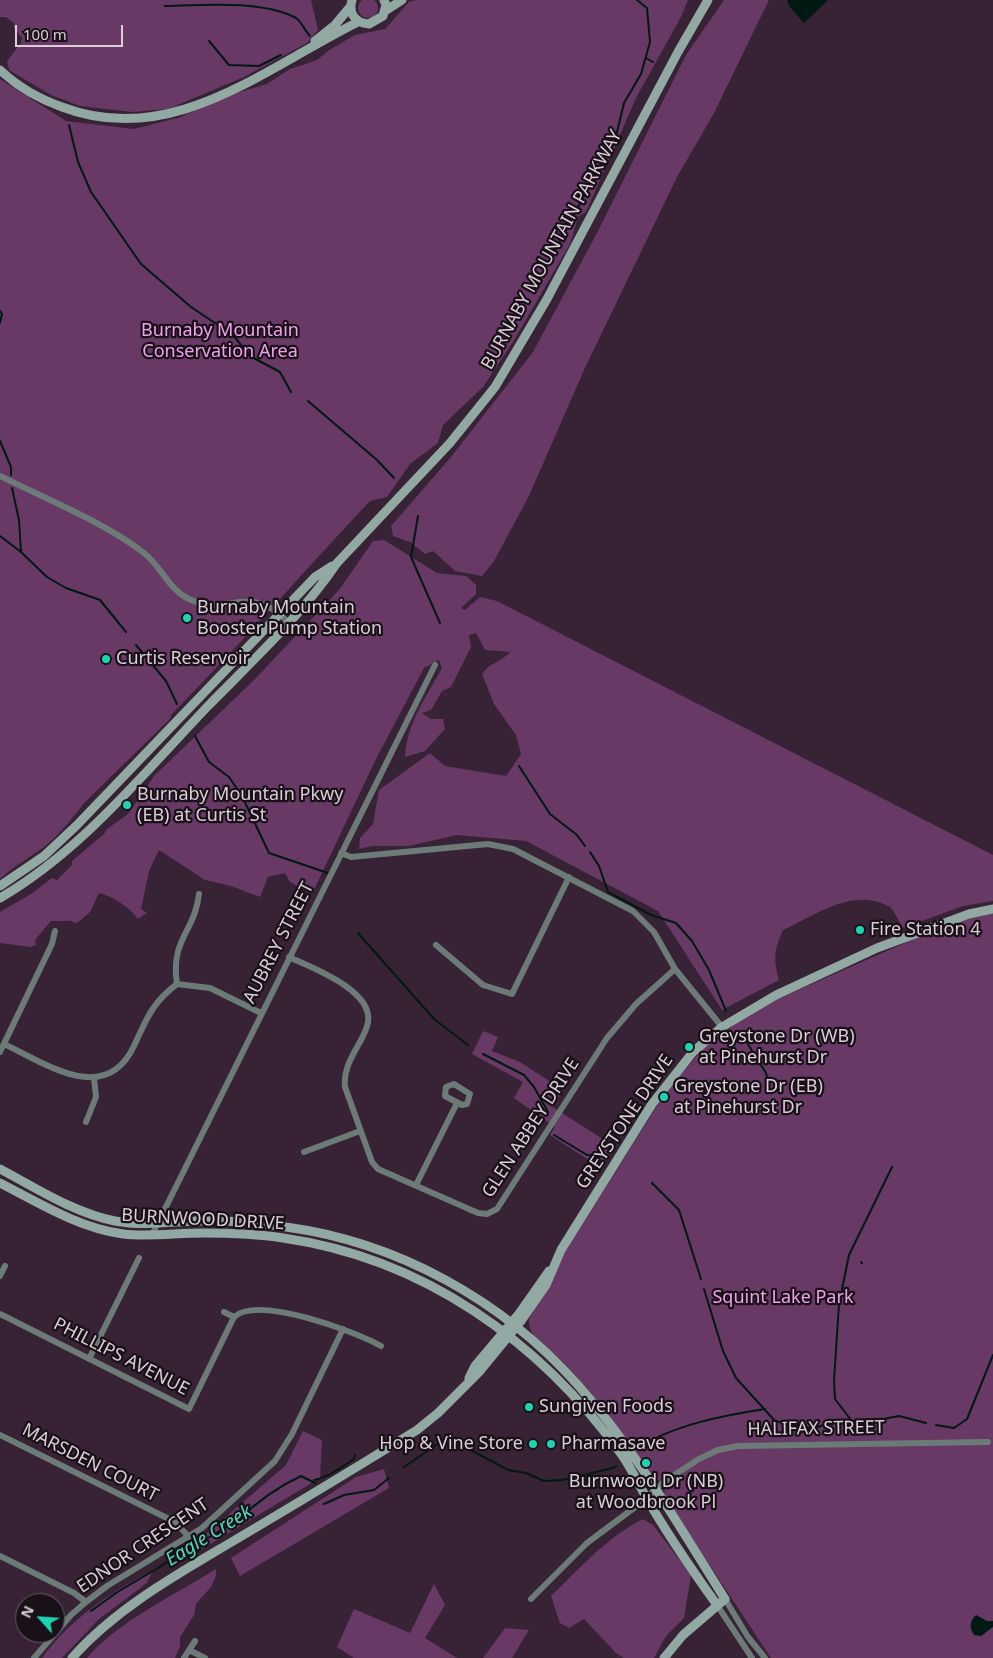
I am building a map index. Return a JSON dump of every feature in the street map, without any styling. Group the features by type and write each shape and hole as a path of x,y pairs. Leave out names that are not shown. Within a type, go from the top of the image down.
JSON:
{"street":[{"path":"384,0 385,11"},
{"path":"0,70 28,92 77,113 120,120 160,117 198,106 358,22 374,23 379,20 385,11 402,0"},
{"path":"701,10 704,0"},
{"name":"BURNABY MOUNTAIN PARKWAY","path":"0,898 42,871 68,849 288,622 323,584 337,563 450,443 495,387 548,299 708,0"},
{"path":"351,3 352,15 358,22"},
{"path":"309,48 351,3"},
{"path":"0,476 122,538 147,554 175,588 191,600 214,605 255,601 280,615 288,622"},
{"name":"BURNABY MOUNTAIN PARKWAY","path":"0,886 36,862 76,826 316,577 337,563"},
{"name":"AUBREY STREET","path":"152,1235 435,665"},
{"path":"341,852 351,857 496,845 513,849 633,911 654,932 675,968 722,1027"},
{"path":"436,945 483,985 512,994 569,877"},
{"path":"178,984 175,961 178,946 198,907 199,894"},
{"name":"GREYSTONE DRIVE","path":"72,1658 114,1618 149,1594 204,1558 417,1430 438,1414 480,1371 514,1324 552,1267 647,1112 674,1074 693,1052 722,1027 760,1003 877,948 969,914 993,909"},
{"path":"0,1052 52,944 55,931"},
{"name":"GLEN ABBEY DRIVE","path":"289,957 348,987 366,1007 369,1020 344,1076 345,1086 372,1162 378,1169 478,1213 487,1214 497,1209 607,1038 636,1004 675,968"},
{"path":"4,1044 68,1075 94,1078 111,1072 123,1062 132,1051 156,1002 178,984 210,988 261,1014"},
{"path":"86,1122 96,1097 94,1078"},
{"path":"416,1185 456,1103"},
{"path":"304,1152 360,1131"},
{"name":"BURNWOOD DRIVE","path":"0,1169 70,1205 99,1216 129,1223 198,1221 253,1223 287,1227 349,1241 403,1260 434,1274 481,1301 514,1324 578,1384 626,1446 655,1490"},
{"name":"BURNWOOD DRIVE","path":"0,1183 81,1223 121,1234 204,1233 282,1238 370,1260 421,1281 472,1308 507,1333 559,1381 587,1411 624,1457 646,1497"},
{"path":"89,1359 139,1258"},
{"path":"0,1276 5,1266"},
{"path":"224,1312 234,1317 240,1311 250,1309 306,1317 343,1329 381,1346"},
{"name":"PHILLIPS AVENUE","path":"0,1314 189,1409 234,1317"},
{"name":"EDNOR CRESCENT","path":"34,1658 70,1615 107,1586 189,1537 213,1520 280,1454 343,1329"},
{"name":"MARSDEN COURT","path":"0,1435 175,1522 189,1537"},
{"name":"HALIFAX STREET","path":"531,1599 587,1543 655,1490 699,1459 718,1450 738,1446 988,1442"},
{"path":"655,1490 748,1636 765,1658"},
{"path":"646,1497 752,1658"},
{"path":"0,1556 74,1593 86,1602"},
{"path":"664,1658 683,1635 725,1599"},
{"path":"184,1658 195,1641"},
{"path":"189,1650 205,1658"}],"green space":[{"path":"368,-2 375,1 378,8 375,15 368,18 361,15 358,8 361,1"},
{"path":"0,0 311,0 318,30 307,43 244,77 168,109 132,112 80,106 51,95 9,70 7,61 21,43 22,38 14,28 14,23 6,17 0,17"},
{"name":"Burnaby Mountain Conservation Area","path":"416,0 688,0 681,17 637,96 586,212 578,217 570,244 513,342 483,387 443,425 438,443 410,464 387,497 370,501 171,715 171,718 84,803 60,832 44,847 0,879 0,79 66,121 134,129 181,117 226,96 267,84 290,69 317,60 329,50 355,35 385,29 409,2"},
{"path":"724,0 769,0 714,113 677,177 584,370 529,496 494,561 482,576 455,571 433,551 425,554 410,542 393,536 391,526 451,457 533,352 598,231 686,55"},
{"path":"384,540 437,573 466,576 476,585 476,594 461,608 465,610 480,597 497,601 993,855 993,901 963,906 903,928 888,906 875,901 861,900 848,902 821,911 783,930 775,955 779,980 722,1010 658,911 526,841 457,835 409,846 372,846 359,849 360,838 373,824 379,790 430,753 445,766 506,776 521,754 516,735 494,704 482,674 488,667 510,652 485,650 476,633 469,635 471,647 451,687 442,691 431,710 422,713 431,719 443,719 445,729 425,751 405,757 406,745 413,722 442,668 439,660 424,668 376,759 312,894 290,882 285,873 268,877 260,897 231,886 205,880 159,850 149,871 141,909 147,913 138,919 121,903 99,893 90,912 77,923 72,922 72,918 71,921 51,921 35,940 36,945 31,947 0,943 0,912 31,894 52,878 57,880 72,865 72,861 104,834 107,829 128,814 154,776 254,680 339,590 373,541"},
{"name":"Squint Lake Park","path":"993,913 993,1658 771,1658 664,1496 665,1488 659,1481 652,1478 588,1390 563,1362 536,1338 529,1326 529,1319 562,1257 665,1093 703,1049 738,1022 773,1001 946,925"},
{"path":"483,1031 498,1037 492,1051 520,1062 563,1090 553,1107 615,1147 601,1168 550,1135 555,1127 514,1098 523,1082 472,1054"},
{"path":"303,1431 322,1440 320,1478 197,1552 193,1545 286,1465"},
{"path":"384,1469 389,1488 240,1576 231,1558 356,1477"},
{"path":"643,1519 653,1525 691,1575 684,1618 666,1636 654,1658 624,1658 616,1653 584,1619 569,1628 560,1623 551,1596 605,1544"},
{"path":"216,1569 216,1576 211,1587 196,1604 194,1615 180,1637 180,1646 175,1658 87,1658 114,1632"},
{"path":"153,1570 147,1583 99,1619 62,1658 42,1658 54,1643 65,1643 65,1631 79,1618 121,1588"},
{"path":"434,1584 445,1605 425,1638 457,1658 354,1658 337,1647 354,1609 410,1633"},
{"path":"505,1628 529,1630 512,1658 483,1658"}],"shaded area":[{"path":"787,0 828,0 804,23 789,6"},
{"path":"976,1615 987,1621 993,1621 993,1627 981,1636 974,1635 971,1630 971,1622"}],"waterway":[{"path":"544,271 616,136 624,103 641,74 650,42 647,8 637,0"},
{"path":"165,6 232,5 267,8 296,18 310,36"},
{"path":"209,41 229,65 259,66 281,55"},
{"path":"646,58 653,62"},
{"path":"69,125 78,162 91,192 141,264 191,307 233,335 250,356 280,372 291,392"},
{"path":"0,311 2,314 0,323"},
{"path":"308,401 377,460 394,478"},
{"path":"0,441 11,467 11,475"},
{"path":"12,488 19,520 21,552"},
{"path":"418,516 411,557 440,623"},
{"path":"0,536 21,552 47,577 66,588 100,600 126,632"},
{"path":"136,645 166,681 177,704"},
{"path":"195,736 209,762 229,777 242,796 269,853 328,873"},
{"path":"519,766 550,814 577,835 585,846"},
{"path":"590,852 599,866 608,892 651,915 676,923 692,941 709,970 726,1011"},
{"path":"358,933 434,1019 468,1045"},
{"path":"741,1033 766,1073 768,1082"},
{"path":"483,1054 524,1075 534,1087 548,1112"},
{"path":"554,1135 587,1155 601,1156"},
{"path":"851,1420 835,1399 834,1381 839,1304 849,1255 892,1167"},
{"path":"652,1183 679,1210 701,1279"},
{"name":"Eagle Creek","path":"704,1289 723,1351 736,1378 775,1421 813,1429 828,1423 873,1421 899,1416 926,1423"},
{"name":"Eagle Creek","path":"936,1425 954,1428 967,1419 993,1355"},
{"name":"Eagle Creek","path":"639,1448 652,1440 683,1427 734,1414 765,1409"},
{"name":"Eagle Creek","path":"404,1467 445,1439 456,1442 508,1470 526,1473 544,1481 562,1480 616,1466"},
{"path":"314,1480 325,1477 335,1471 354,1459 355,1455"},
{"name":"Eagle Creek","path":"91,1611 116,1593 238,1520 260,1501 284,1485 301,1476 315,1483"},
{"name":"Eagle Creek","path":"324,1504 344,1495 374,1490 389,1478"}],"place":[{"name":"Burnaby Mountain Booster Pump Station","path":"187,618"},
{"name":"Curtis Reservoir","path":"106,659"},
{"name":"Burnaby Mountain Pkwy (EB) at Curtis St","path":"127,805"},
{"name":"Fire Station 4","path":"860,930"},
{"name":"Greystone Dr (WB) at Pinehurst Dr","path":"689,1047"},
{"name":"Greystone Dr (EB) at Pinehurst Dr","path":"664,1097"},
{"name":"Sungiven Foods","path":"529,1407"},
{"name":"Hop & Vine Store","path":"533,1444"},
{"name":"Pharmasave","path":"551,1444"},
{"name":"Burnwood Dr (NB) at Woodbrook Pl","path":"646,1463"}]}
